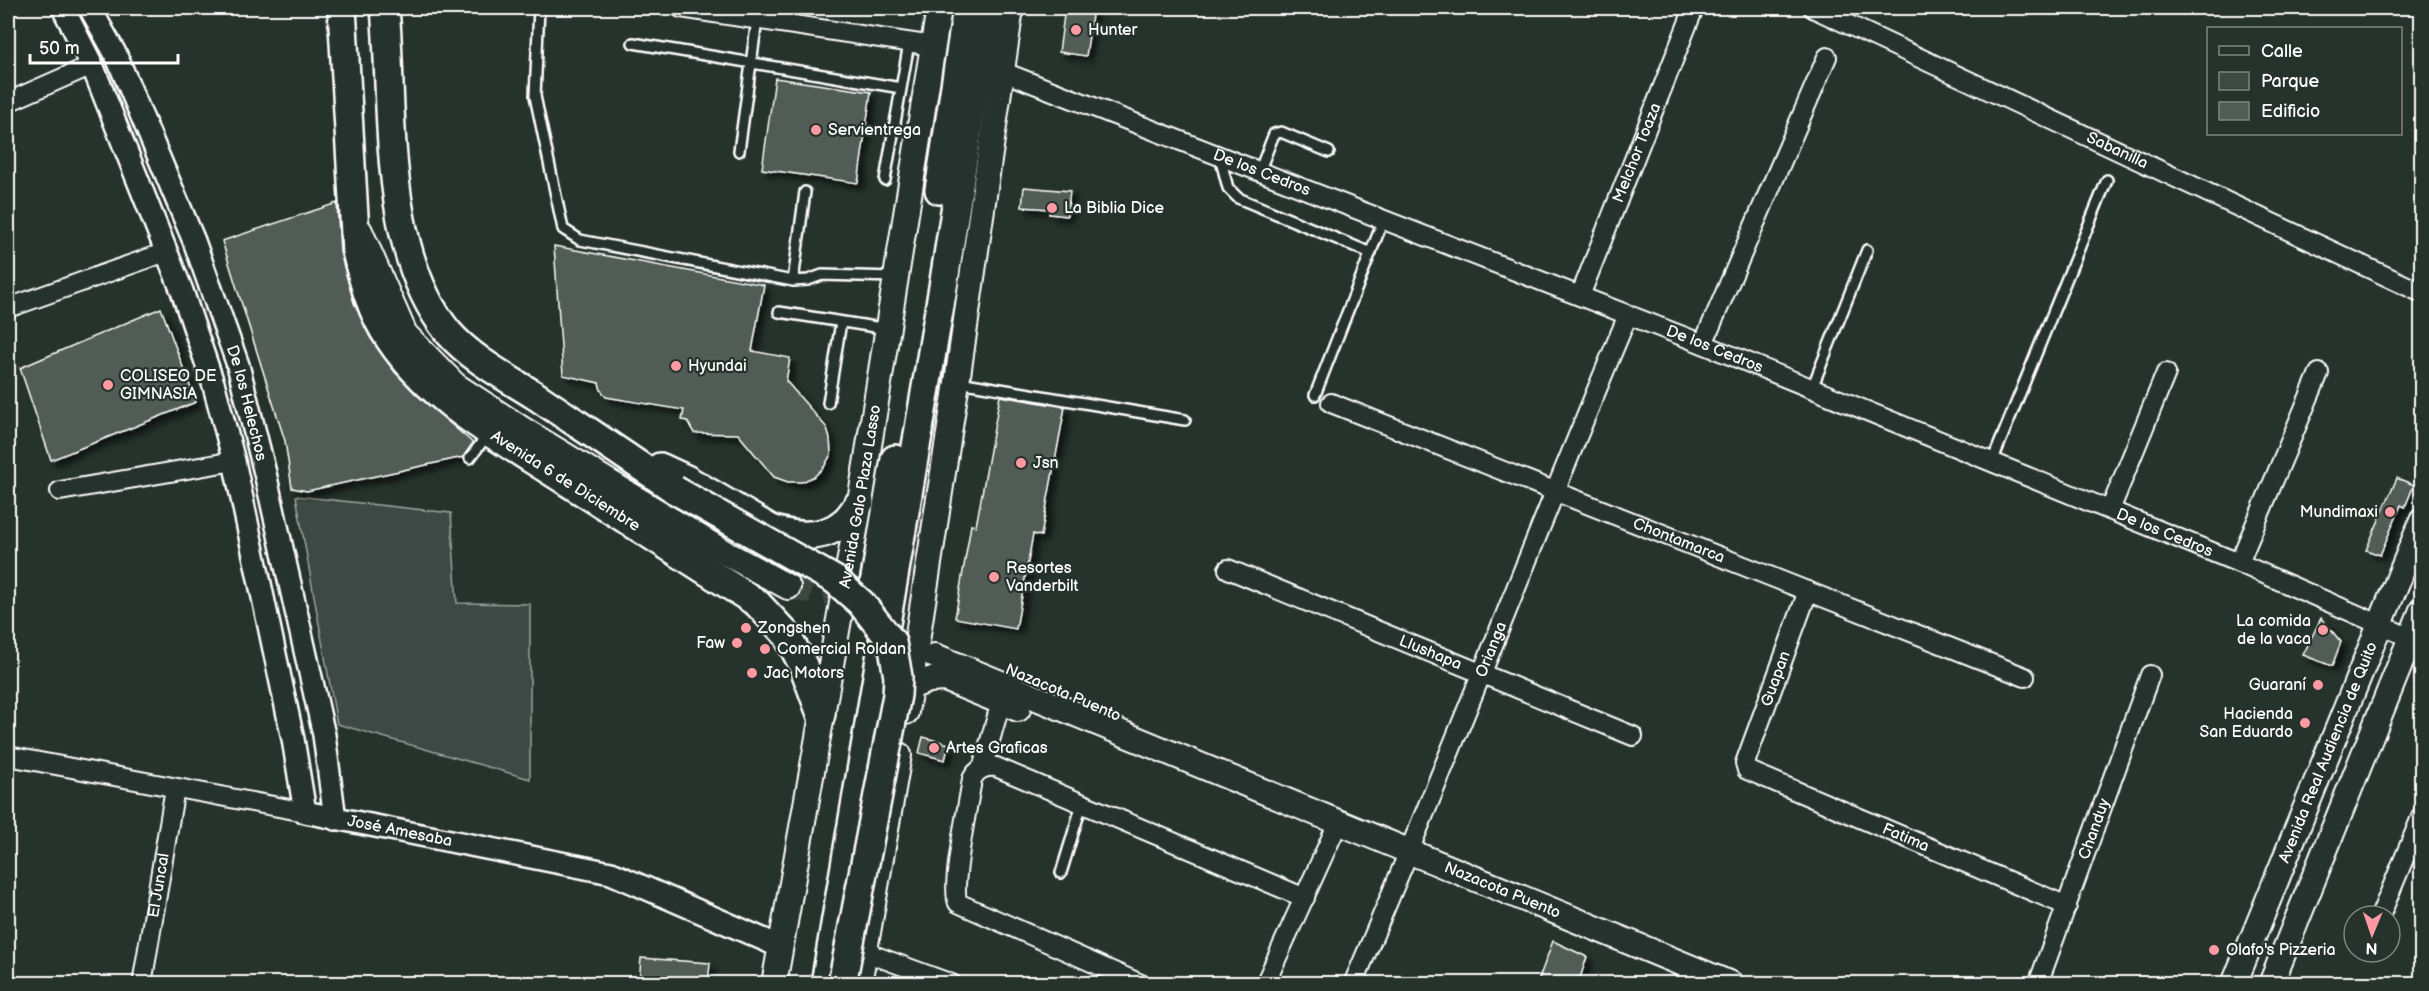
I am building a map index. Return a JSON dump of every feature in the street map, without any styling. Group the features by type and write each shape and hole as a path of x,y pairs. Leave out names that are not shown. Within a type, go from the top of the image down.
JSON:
{"main road":[{"name":"Avenida 6 de Diciembre","path":"342,8 356,251 365,290 374,314 391,341 414,369 441,396 489,432 757,603 787,635 803,665 821,714"},
{"path":"385,8 394,171 404,237 431,304 450,333 480,360 675,489 835,580 861,603 891,642 898,676 897,695 842,984"},
{"name":"Avenida Galo Plaza Lasso","path":"774,984 860,502 888,330 896,277 921,44 939,8"},
{"name":"Avenida Galo Plaza Lasso","path":"807,984 829,866 933,236 967,8"},
{"path":"825,984 934,340 987,8"},
{"path":"859,984 922,617 1011,8"},
{"name":"Avenida 6 de Diciembre","path":"353,215 405,334 455,385 522,429 672,520 788,586"},
{"path":"929,482 979,221"},
{"path":"603,441 686,479 771,529 787,534 815,535 828,531 845,521 860,502"},
{"name":"Avenida Real Audiencia de Quito","path":"2234,984 2421,521"},
{"name":"Avenida Real Audiencia de Quito","path":"2271,984 2416,641 2421,610"},
{"name":"Nazacota Puento","path":"922,617 927,631 934,638 1241,771 1274,798"},
{"name":"Nazacota Puento","path":"935,656 1274,798 1410,851 1731,984"},
{"path":"910,687 929,680 945,679 1231,794 1274,798"}],"street":[{"name":"De los Helechos","path":"63,8 92,65 182,291 214,386 234,461 293,739 305,812"},
{"name":"De los Helechos","path":"90,8 116,55 194,241 238,365 265,473 324,735 335,819"},
{"path":"681,8 921,44"},
{"name":"Melchor Toaza","path":"1580,296 1694,8"},
{"name":"Sabanilla","path":"1813,8 2421,293"},
{"path":"1703,344 1827,57"},
{"path":"8,102 92,65"},
{"name":"De los Cedros","path":"1001,71 1703,344 2239,562 2416,641"},
{"path":"8,308 166,252"},
{"name":"Orianga","path":"1353,984 1410,851 1554,491 1628,315"},
{"path":"2110,510 2166,372"},
{"path":"2239,562 2319,373"},
{"name":"Chontamarca","path":"1323,399 2025,677"},
{"path":"60,491 234,461"},
{"name":"Llushapa","path":"1228,569 1633,736"},
{"name":"Guapan","path":"1746,767 1745,763 1808,591"},
{"name":"Chanduy","path":"2038,984 2150,675"},
{"path":"1001,702 982,769 972,780 955,890 958,903 1141,984"},
{"path":"293,739 324,735"},
{"name":"José Amesaba","path":"8,756 611,873 781,947"},
{"name":"Fatima","path":"1746,767 2067,906"},
{"path":"982,769 996,768 1305,898"},
{"name":"El Juncal","path":"142,984 176,788"},
{"path":"2385,904 2421,815"},
{"path":"1265,984 1338,824"},
{"path":"866,952 952,984"}],"lane":[{"path":"540,8 535,96 563,229 580,240 792,281 808,280 822,275 896,277"},
{"path":"739,151 757,20"},
{"path":"633,43 901,88"},
{"path":"885,180 901,88 921,44"},
{"path":"1259,172 1274,134 1281,132 1329,152"},
{"path":"1220,157 1228,188 1238,198 1371,253"},
{"path":"1992,462 2107,180"},
{"path":"792,281 805,192"},
{"path":"1323,399 1383,221"},
{"path":"1812,388 1867,250"},
{"path":"779,312 888,330"},
{"path":"828,403 841,322"},
{"path":"957,382 1185,420"},
{"path":"470,458 489,432"},
{"path":"1061,873 1082,804"}],"green space":[{"path":"296,496 451,513 457,603 530,604 530,779 337,724"}],"building":[{"name":"Hunter","path":"1065,8 1093,8 1086,56 1059,52"},
{"name":"Servientrega","path":"775,78 871,92 858,183 762,169"},
{"name":"La Biblia Dice","path":"1024,187 1070,191 1067,216 1049,214 1050,209 1022,207"},
{"path":"337,203 340,252 354,303 370,337 395,372 416,394 473,443 463,457 307,491 292,488 285,441 222,241"},
{"name":"Hyundai","path":"554,246 764,285 752,351 790,358 786,381 827,428 831,454 824,467 815,476 802,482 788,482 774,477 738,434 694,433 687,421 682,420 684,410 606,397 599,383 563,375"},
{"name":"COLISEO DE GIMNASIA","path":"161,308 196,402 51,460 20,368"},
{"path":"1000,396 1065,407 1041,536 1033,534 1016,629 955,618 971,525 976,526"},
{"path":"2397,478 2414,485 2405,507 2401,505 2380,555 2366,550"},
{"name":"La comida de la vaca","path":"2321,618 2341,642 2332,666 2303,655"},
{"name":"Artes Graficas","path":"923,737 949,744 945,760 919,753"},
{"path":"1553,941 1587,957 1578,984 1537,984"},
{"path":"641,958 710,963 708,984 639,984"}],"tunnel":[{"path":"899,573 915,542 929,482"},
{"path":"788,587 817,593 859,589"}],"place":[{"name":"Hunter","path":"1076,30"},
{"name":"Servientrega","path":"816,130"},
{"name":"La Biblia Dice","path":"1052,208"},
{"name":"Hyundai","path":"676,366"},
{"name":"COLISEO DE GIMNASIA","path":"108,385"},
{"name":"Jsn","path":"1021,463"},
{"name":"Mundimaxi","path":"2390,512"},
{"name":"Resortes Vanderbilt","path":"994,577"},
{"name":"Zongshen","path":"746,628"},
{"name":"La comida de la vaca","path":"2323,630"},
{"name":"Faw","path":"737,643"},
{"name":"Comercial Roldan","path":"765,649"},
{"name":"Jac Motors","path":"752,673"},
{"name":"Guaraní","path":"2318,685"},
{"name":"Hacienda San Eduardo","path":"2305,723"},
{"name":"Artes Graficas","path":"934,748"},
{"name":"Olafo's Pizzeria","path":"2214,950"}]}
